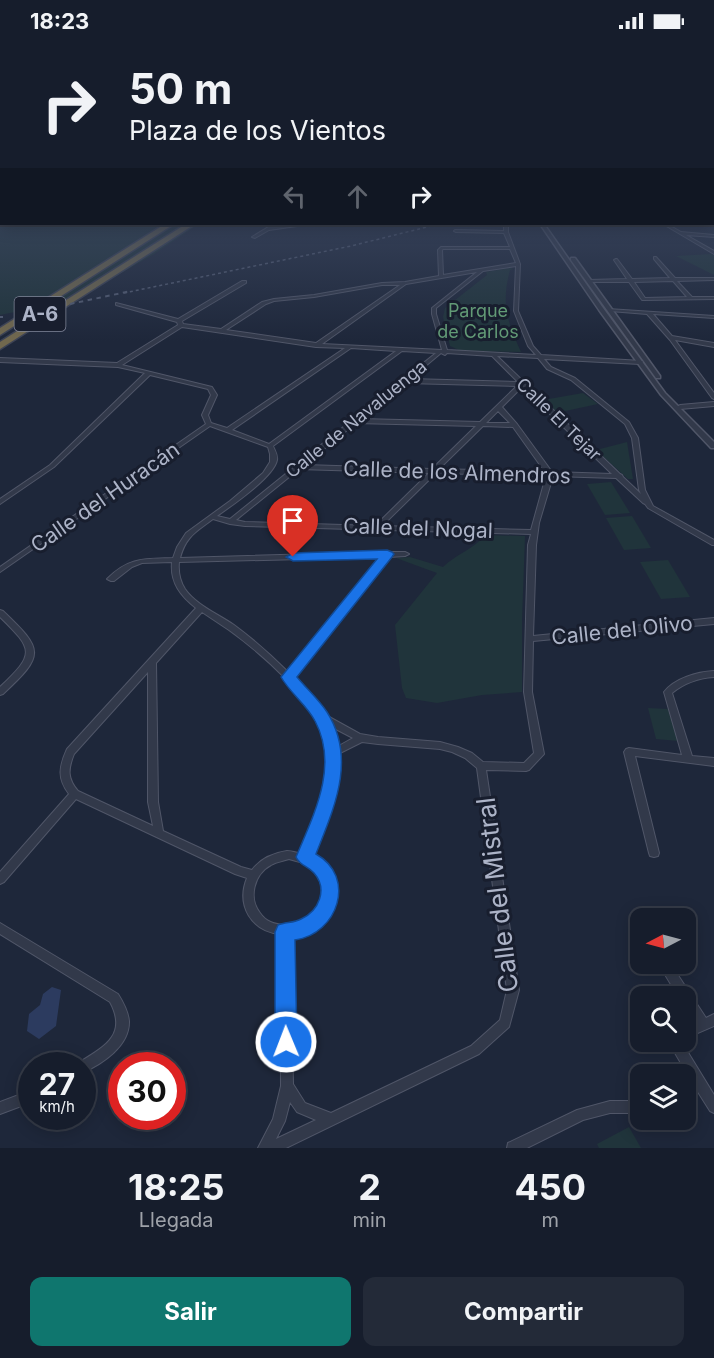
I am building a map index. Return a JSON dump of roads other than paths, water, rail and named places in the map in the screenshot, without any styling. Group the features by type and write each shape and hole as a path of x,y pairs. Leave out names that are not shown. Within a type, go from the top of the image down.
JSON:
{"highway":[{"name":"A-6","path":"0,324 139,238"},
{"path":"0,332 149,238"},
{"name":"A-6","path":"0,339 159,238"},
{"path":"80,288 167,238"},
{"path":"0,347 169,238"}],"street":[{"path":"508,238 518,264 515,305 531,346 549,368 573,379 627,423 635,438 642,490 650,507"},
{"path":"552,238 674,407 714,446"},
{"path":"558,238 680,407 714,438"},
{"path":"688,238 714,254"},
{"path":"441,277 440,250 442,248 512,248"},
{"path":"655,258 690,298"},
{"path":"616,260 644,299 714,298"},
{"path":"222,331 264,303 274,300 314,296 375,285 405,284 518,264"},
{"path":"442,353 434,308 483,270"},
{"path":"589,281 714,279"},
{"path":"118,365 244,282"},
{"path":"316,345 405,284"},
{"path":"118,304 180,323 316,345 640,362"},
{"path":"610,310 712,317 714,323"},
{"path":"649,313 714,397"},
{"path":"669,337 714,345"},
{"path":"228,430 350,347"},
{"path":"270,446 400,350"},
{"name":"Calle de Navaluenga","path":"230,522 295,467 442,353"},
{"name":"Calle El Tejar","path":"494,356 650,507 714,543"},
{"path":"0,358 118,365 210,388 214,395 205,415 209,424 270,446 274,452 271,468 188,534 179,546 175,560 175,574 182,590 249,640 288,677 321,716 331,738 333,753 331,793 306,857"},
{"path":"0,502 52,466 149,373"},
{"path":"407,381 522,384"},
{"path":"377,527 522,384"},
{"path":"680,407 714,404"},
{"path":"321,716 361,738 450,746 470,755 482,766 526,767 539,754 528,693 534,532 550,474 515,425 498,407"},
{"path":"354,421 515,425"},
{"name":"Calle del Huracán","path":"0,570 209,424"},
{"name":"Calle de los Almendros","path":"295,467 550,474 622,479"},
{"path":"622,479 634,483 642,481"},
{"path":"258,480 273,486"},
{"name":"Calle del Nogal","path":"211,517 230,522 534,532"},
{"path":"288,677 387,554"},
{"path":"111,579 129,565 141,561 405,554"},
{"path":"202,607 70,752 63,769 66,784 75,794 239,872 254,875"},
{"path":"0,613 22,634 31,646 32,655 24,670 0,692"},
{"name":"Calle del Olivo","path":"530,639 714,621"},
{"path":"152,664 153,802 159,834"},
{"path":"688,759 668,692 673,687 707,674 714,674"},
{"path":"333,753 361,738"},
{"path":"654,854 629,752 714,762"},
{"name":"Calle del Mistral","path":"272,1148 475,1050 505,1023 513,990 482,766"},
{"path":"0,879 75,794"},
{"path":"290,855 306,857 319,865 330,882 330,901 319,920 302,929 285,932 264,925 250,910 248,892 254,875 267,862 290,855"},
{"path":"0,928 114,998 123,1011 123,1028 116,1045 96,1060"},
{"path":"264,1148 279,1121 287,1086 285,932"},
{"path":"696,1008 709,1022"},
{"path":"681,1052 714,1107"},
{"path":"696,1086 700,1084"},
{"path":"287,1086 301,1108 331,1119"},
{"path":"0,1108 18,1101"},
{"path":"513,1148 581,1114 610,1107 630,1107"}],"water":[{"path":"52,987 61,990 56,1026 39,1039 27,1031 29,1014 40,1005 43,994"}],"railway":[{"path":"124,293 385,238"},
{"path":"70,304 131,291"}],"park label":[{"name":"Parque de Carlos","path":"478,320"}]}
